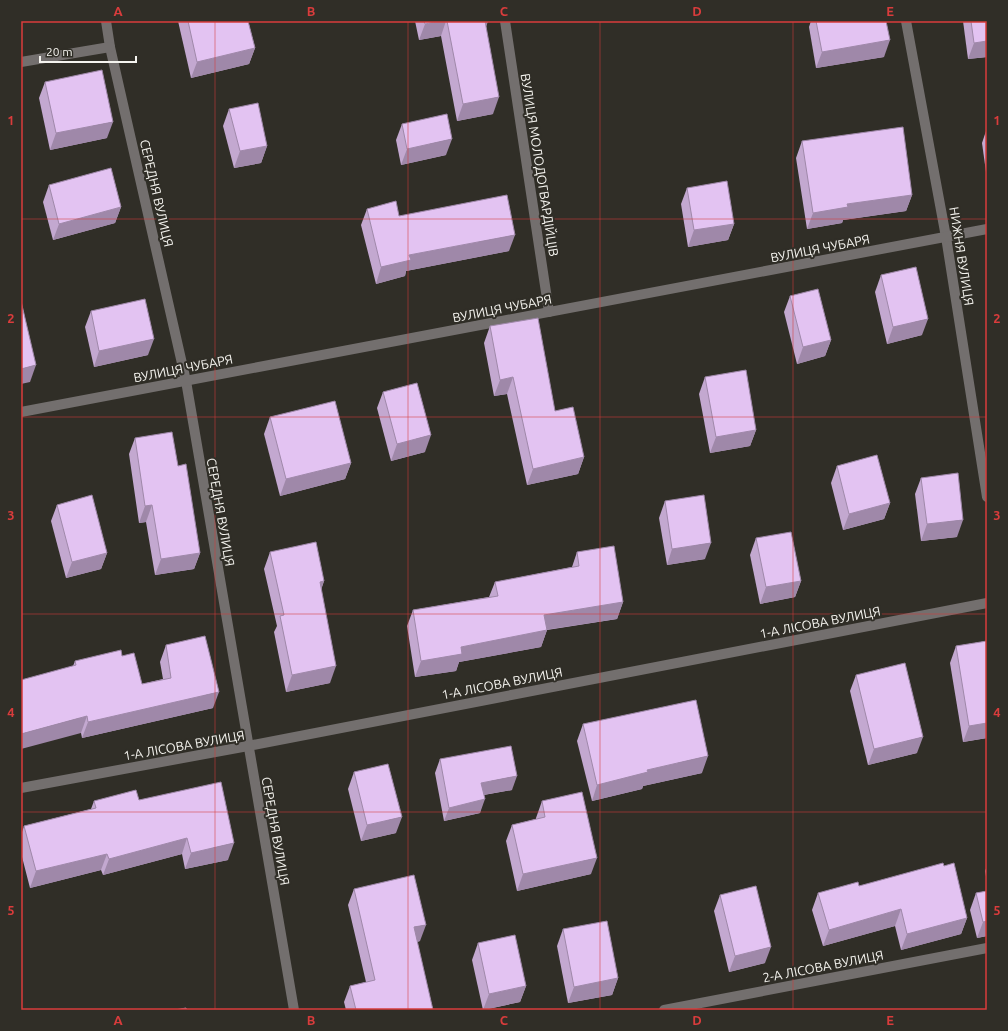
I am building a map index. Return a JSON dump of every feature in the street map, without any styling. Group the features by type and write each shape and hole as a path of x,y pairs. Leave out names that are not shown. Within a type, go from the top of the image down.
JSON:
{"street":[{"name":"СЕРЕДНЯ ВУЛИЦЯ","path":"106,21 110,47 186,381 294,1010"},
{"name":"ВУЛИЦЯ МОЛОДОГВАРДІЙЦІВ","path":"505,21 549,312"},
{"name":"НИЖНЯ ВУЛИЦЯ","path":"906,21 946,237 987,497"},
{"path":"21,62 110,47"},
{"name":"ВУЛИЦЯ ЧУБАРЯ","path":"21,412 987,229"},
{"name":"1-А ЛІСОВА ВУЛИЦЯ","path":"21,788 248,746 987,603"},
{"name":"2-А ЛІСОВА ВУЛИЦЯ","path":"664,1010 987,948"}],"building":[{"path":"188,21 248,21 255,48 197,62"},
{"path":"424,21 439,21 425,24"},
{"path":"447,21 485,21 499,97 463,104"},
{"path":"816,21 886,21 890,40 822,52"},
{"path":"971,21 987,21 987,41 974,43"},
{"path":"102,70 113,122 56,133 45,82"},
{"path":"258,103 267,146 240,151 229,109"},
{"path":"447,114 452,139 407,149 402,124"},
{"path":"903,127 912,195 847,204 848,207 813,213 802,141"},
{"path":"111,168 121,207 59,224 49,185"},
{"path":"727,181 734,224 694,230 687,188"},
{"path":"507,195 515,235 409,255 411,260 381,267 367,209 396,201 399,216"},
{"path":"916,267 928,319 893,327 881,275"},
{"path":"818,289 831,340 803,347 790,296"},
{"path":"145,299 154,339 99,351 91,311"},
{"path":"21,301 36,365 21,369"},
{"path":"538,318 555,411 573,407 584,457 533,469 513,377 500,380 490,326"},
{"path":"746,370 756,430 716,437 705,377"},
{"path":"417,383 431,435 397,444 383,392"},
{"path":"335,401 351,463 286,479 270,417"},
{"path":"172,432 178,466 186,464 200,553 161,559 152,505 145,506 135,438"},
{"path":"877,455 890,503 849,514 837,466"},
{"path":"958,473 963,520 927,524 921,478"},
{"path":"92,495 107,553 72,562 57,505"},
{"path":"704,495 711,543 672,549 665,501"},
{"path":"791,532 801,581 766,587 756,538"},
{"path":"316,542 324,581 320,582 336,666 292,675 280,616 284,615 270,552"},
{"path":"614,546 623,602 544,615 547,630 461,647 462,654 421,661 413,610 498,596 495,582 579,566 577,552"},
{"path":"205,636 219,692 88,722 87,716 21,734 21,680 76,665 75,661 121,650 122,656 134,653 142,684 171,678 166,645"},
{"path":"987,641 987,723 969,726 956,646"},
{"path":"905,663 923,737 874,749 856,675"},
{"path":"696,700 708,756 647,770 648,772 597,785 583,724"},
{"path":"511,746 517,776 481,783 485,799 449,808 440,759"},
{"path":"388,764 402,817 367,825 354,772"},
{"path":"221,782 234,843 191,853 187,838 109,859 107,854 36,871 24,826 96,808 94,801 136,790 139,800"},
{"path":"582,792 597,858 523,874 512,825 545,817 542,801"},
{"path":"943,863 944,866 954,863 967,918 907,934 901,909 829,930 818,893 858,882 859,886"},
{"path":"414,875 426,925 414,927 433,1010 356,1010 350,986 375,980 354,889"},
{"path":"756,886 771,947 735,956 720,895"},
{"path":"987,891 987,921 983,922 976,893"},
{"path":"607,921 618,978 574,987 563,929"},
{"path":"515,935 526,986 489,994 478,943"},
{"path":"186,1008 187,1010 175,1010"}]}
